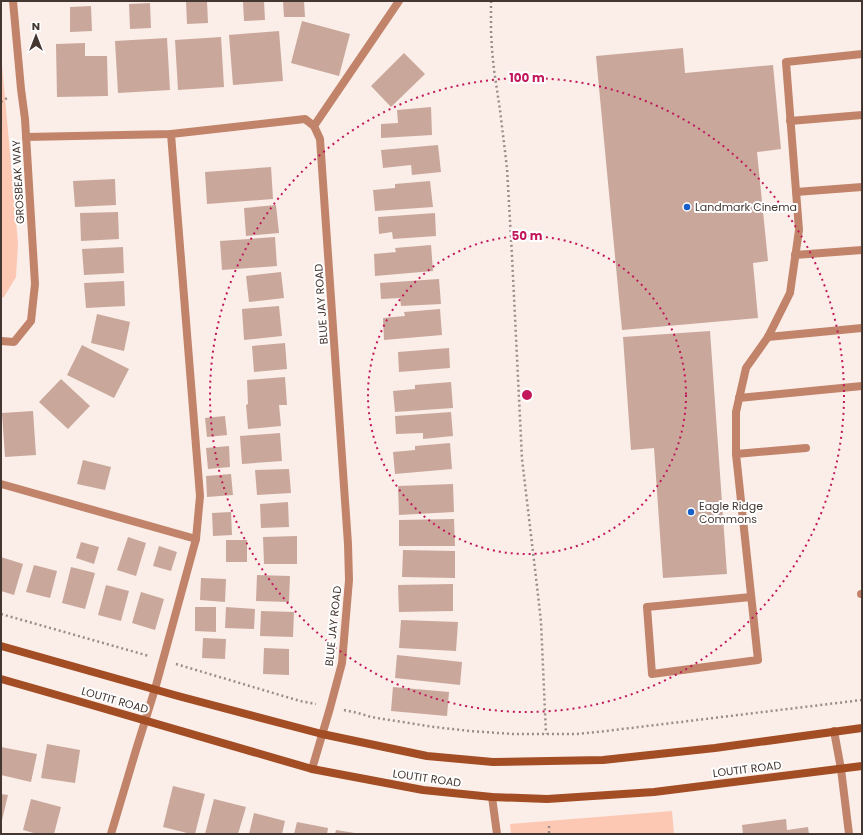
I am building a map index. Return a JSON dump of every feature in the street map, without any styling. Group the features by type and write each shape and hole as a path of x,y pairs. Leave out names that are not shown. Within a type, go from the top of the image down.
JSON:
{"street":[{"name":"GROSBEAK WAY","path":"1,341 14,342 31,321 35,284 25,119 13,1"},
{"path":"26,137 171,134 305,119 314,126 399,1"},
{"path":"751,597 647,607 652,674 758,660 736,454 736,412 746,368 768,337 790,293 799,230 786,62 862,54"},
{"path":"790,121 862,115"},
{"name":"BLUE JAY ROAD","path":"312,769 342,663 349,580 348,544 320,139 314,126"},
{"path":"111,834 155,689 196,538 200,496 171,134"},
{"path":"796,192 862,187"},
{"path":"795,255 862,250"},
{"path":"768,337 862,328"},
{"path":"739,398 862,386"},
{"path":"736,454 806,448"},
{"path":"1,484 196,538"},
{"name":"LOUTIT ROAD","path":"1,646 322,734 427,756 493,762 603,760 715,748 862,728"},
{"name":"LOUTIT ROAD","path":"1,679 312,769 423,790 492,797 547,799 647,792 862,766"},
{"path":"834,731 841,769 849,834"},
{"path":"492,797 496,834"}],"path":[{"path":"491,1 492,50 508,184 522,459 537,586 546,734"},
{"path":"358,713 371,717 470,732 576,734 606,732 862,700"},
{"path":"549,826 549,834"}],"shaded area":[{"path":"1,53 18,243 16,277 4,297 1,298"},
{"path":"672,811 674,834 511,834 510,824"}],"building":[{"path":"186,1 207,1 208,23 187,24"},
{"path":"243,1 264,1 265,20 244,21"},
{"path":"283,1 304,1 305,17 284,17"},
{"path":"150,3 151,28 130,29 129,4"},
{"path":"91,6 92,31 70,32 70,7"},
{"path":"302,21 350,34 339,76 291,63"},
{"path":"279,31 283,81 233,85 229,35"},
{"path":"221,37 224,87 178,90 175,40"},
{"path":"167,38 170,90 118,93 115,41"},
{"path":"85,43 85,56 107,56 108,96 57,97 56,44"},
{"name":"Landmark Cinema","path":"683,48 685,73 773,65 781,149 757,152 768,261 753,263 758,318 622,330 596,56"},
{"path":"404,53 425,74 391,107 371,86"},
{"path":"431,107 432,135 381,138 381,124 398,123 397,110"},
{"path":"438,145 441,172 412,175 411,165 383,168 381,150"},
{"path":"271,167 273,199 207,204 205,172"},
{"path":"115,179 116,205 75,207 73,181"},
{"path":"430,181 433,207 375,211 373,190 395,188 395,184"},
{"path":"276,205 279,233 246,236 244,208"},
{"path":"118,212 119,239 81,241 80,213"},
{"path":"435,213 436,236 393,239 392,232 379,234 378,217"},
{"path":"275,237 277,266 222,270 220,241"},
{"path":"431,245 433,271 375,276 374,254 396,252 395,248"},
{"path":"123,247 124,273 84,275 82,249"},
{"path":"281,272 284,298 249,302 246,276"},
{"path":"439,279 441,304 401,306 400,298 381,299 380,283"},
{"path":"124,281 125,306 86,308 84,283"},
{"path":"279,306 282,336 244,340 242,309"},
{"path":"440,309 442,335 384,340 383,318 405,316 404,312"},
{"path":"97,314 130,322 124,351 91,343"},
{"name":"Eagle Ridge Commons","path":"710,331 727,574 663,578 654,448 631,450 623,337"},
{"path":"285,343 287,369 254,372 252,346"},
{"path":"82,345 129,369 114,398 67,375"},
{"path":"449,348 450,368 399,372 398,352"},
{"path":"285,377 287,405 279,405 281,426 248,429 246,405 248,404 247,380"},
{"path":"61,379 90,406 68,429 39,402"},
{"path":"451,382 453,408 395,412 393,391 415,389 415,385"},
{"path":"33,411 36,455 5,457 2,413"},
{"path":"451,412 453,436 423,439 423,433 396,434 395,416"},
{"path":"225,416 227,435 207,437 205,418"},
{"path":"280,433 282,461 242,464 240,436"},
{"path":"450,443 452,469 395,474 393,452 415,450 415,446"},
{"path":"229,446 230,467 208,469 206,448"},
{"path":"83,460 111,467 105,490 77,484"},
{"path":"289,469 291,493 257,495 255,470"},
{"path":"231,474 233,495 207,497 206,476"},
{"path":"453,484 454,512 399,515 398,486"},
{"path":"288,502 289,527 261,528 260,504"},
{"path":"231,512 232,535 213,536 212,513"},
{"path":"454,519 455,546 399,546 399,520"},
{"path":"297,536 297,564 264,564 263,537"},
{"path":"128,537 146,543 136,576 117,570"},
{"path":"226,540 247,540 247,562 226,562"},
{"path":"81,542 99,547 94,564 76,558"},
{"path":"159,546 177,552 171,571 153,566"},
{"path":"403,550 455,551 455,578 402,577"},
{"path":"1,557 23,564 14,595 1,591"},
{"path":"34,565 57,571 50,598 26,592"},
{"path":"71,567 95,573 85,609 62,603"},
{"path":"257,575 290,576 289,602 256,601"},
{"path":"201,578 226,579 225,602 200,600"},
{"path":"453,584 453,611 399,612 398,585"},
{"path":"106,585 129,591 121,621 98,615"},
{"path":"141,592 164,599 155,630 132,623"},
{"path":"195,607 216,607 216,632 195,631"},
{"path":"226,607 255,609 254,629 225,628"},
{"path":"261,611 294,612 293,637 260,636"},
{"path":"401,620 458,622 456,651 399,648"},
{"path":"203,638 226,639 225,659 202,658"},
{"path":"264,648 289,649 289,675 263,674"},
{"path":"397,655 462,662 460,685 395,678"},
{"path":"393,687 449,692 447,716 391,711"},
{"path":"47,744 80,750 75,783 41,778"},
{"path":"1,747 37,754 31,782 1,775"},
{"path":"173,786 205,794 195,834 163,827"},
{"path":"1,794 8,795 2,820 1,820"},
{"path":"31,799 61,807 54,834 37,834 23,830"},
{"path":"214,799 246,807 238,834 205,834"},
{"path":"254,813 285,821 282,834 249,834"},
{"path":"786,819 787,830 808,827 809,834 743,834 742,825"},
{"path":"297,822 328,828 327,834 294,834"},
{"path":"336,830 355,833 355,834 335,834"}],"place":[{"name":"Landmark Cinema","path":"687,207"},
{"name":"Eagle Ridge Commons","path":"691,512"}]}
